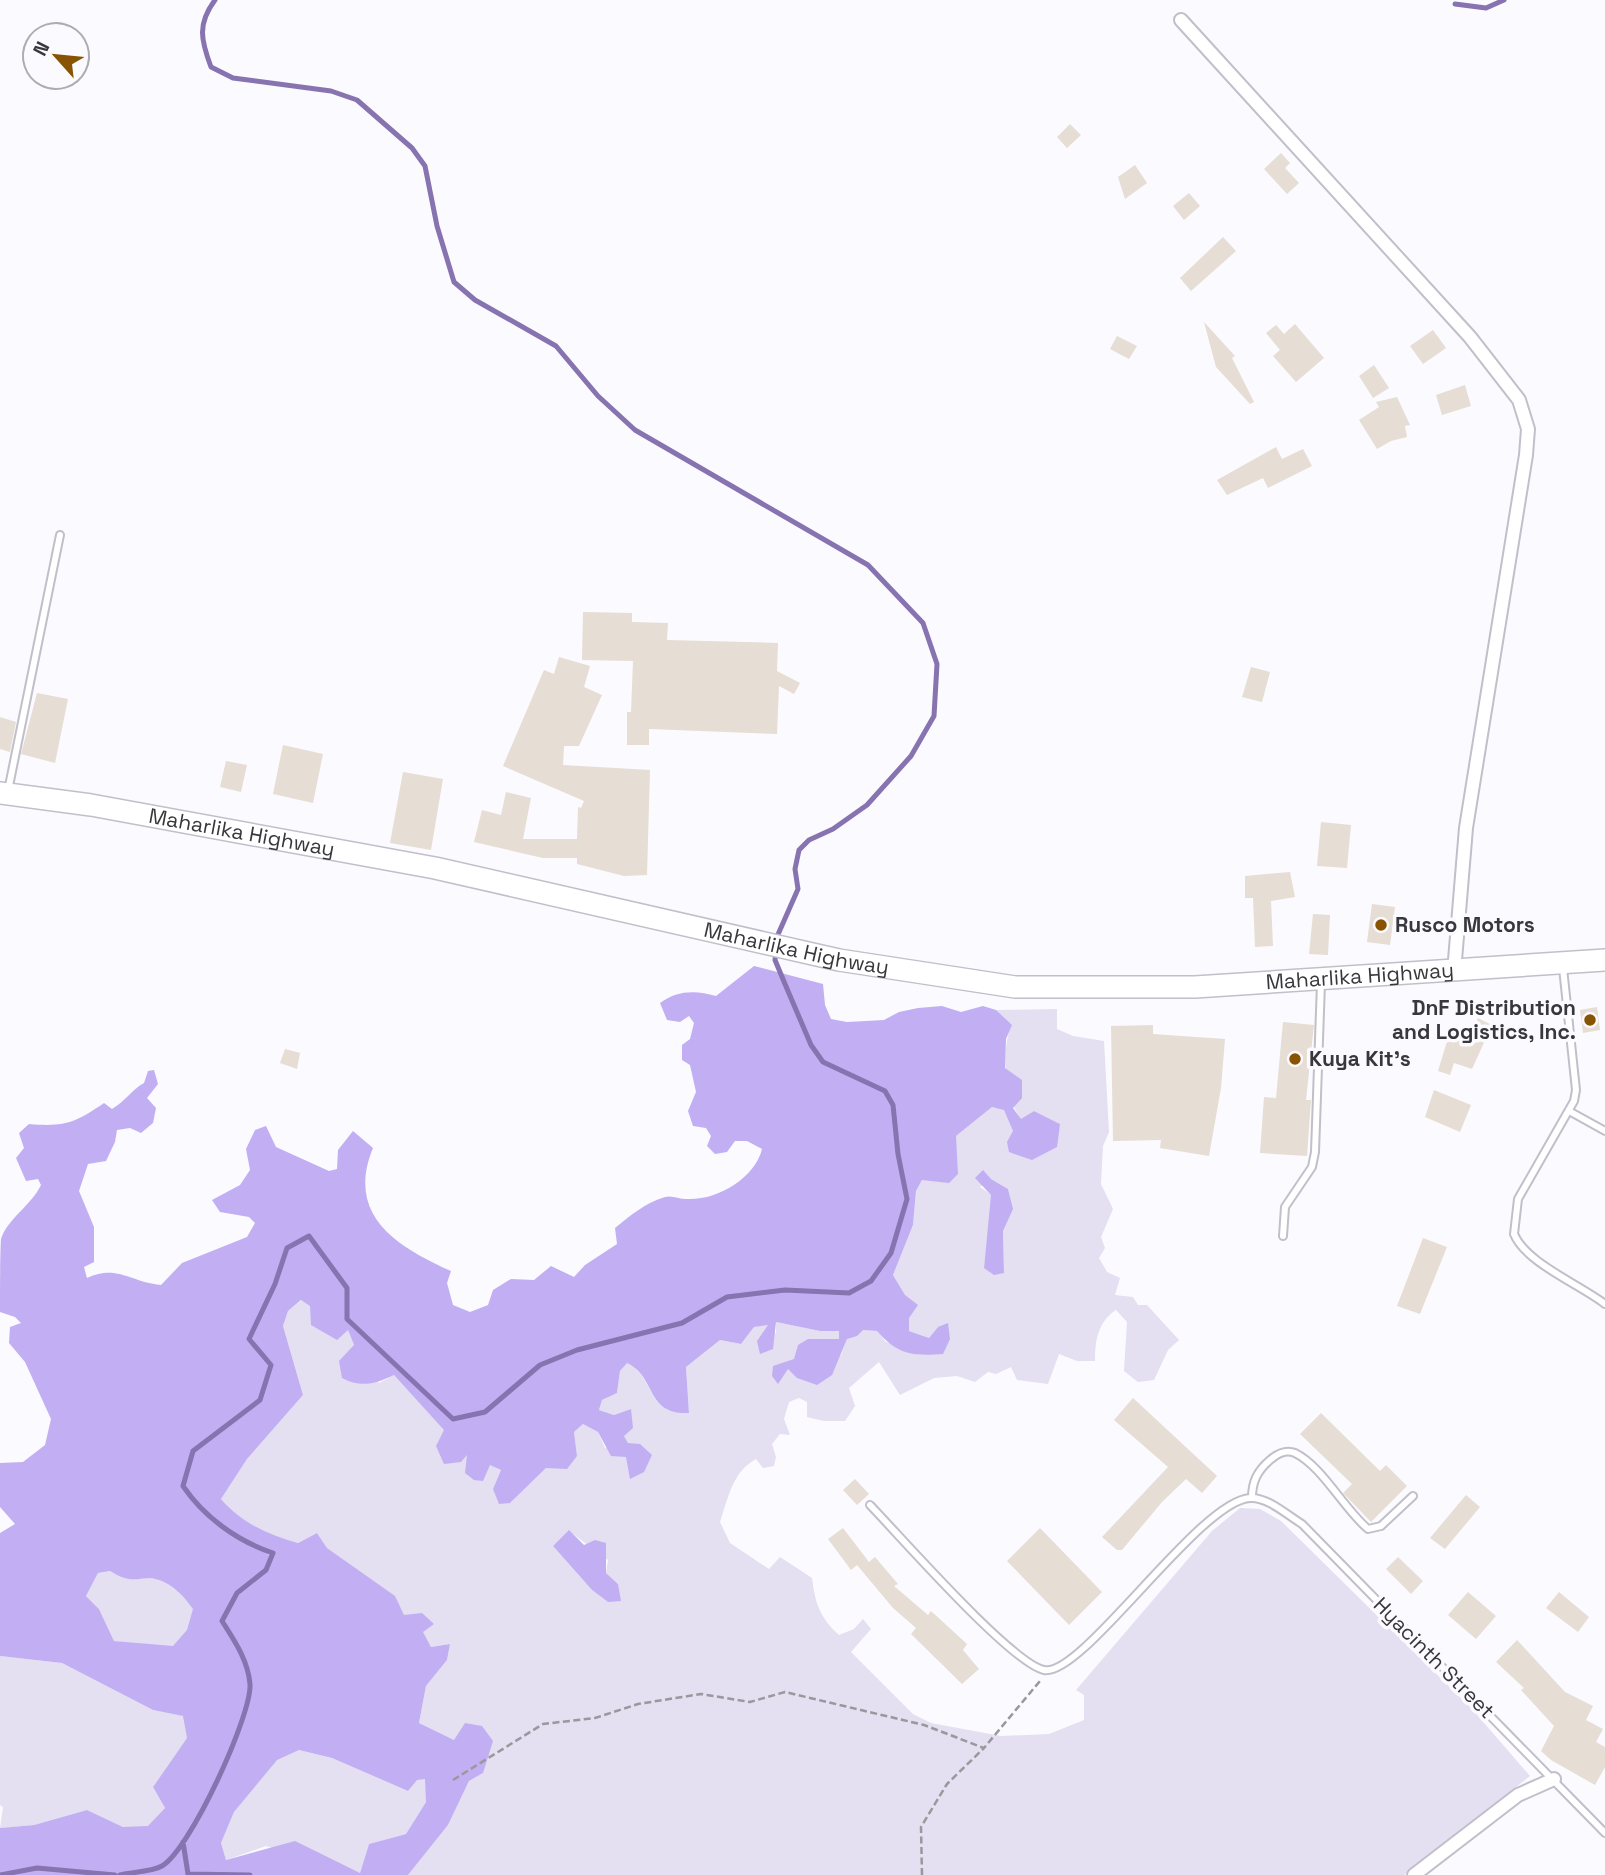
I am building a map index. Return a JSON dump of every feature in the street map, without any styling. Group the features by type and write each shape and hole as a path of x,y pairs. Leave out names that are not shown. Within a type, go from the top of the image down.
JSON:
{"main road":[{"name":"Maharlika Highway","path":"4,793 142,814 435,868 839,960 1016,987 1195,987 1321,981 1605,960"}],"street":[{"path":"1181,20 1470,337 1519,400 1525,415 1526,455 1466,828 1454,972"},
{"path":"1414,1875 1518,1795 1554,1779"}],"lane":[{"path":"4,793 60,535"},
{"path":"1563,964 1576,1090 1569,1111 1518,1199 1514,1234 1526,1254 1605,1304"},
{"path":"1283,1236 1285,1207 1312,1167 1315,1152 1321,981"},
{"path":"1569,1111 1605,1131"},
{"path":"870,1505 1004,1645 1043,1670 1053,1670 1097,1635 1212,1519 1229,1506 1252,1498 1252,1485 1264,1465 1277,1454 1286,1451 1294,1453 1309,1464 1368,1529 1381,1526 1412,1496"},
{"name":"Hyacinth Street","path":"1252,1498 1272,1505 1302,1524 1605,1833"}],"path":[{"path":"922,1875 921,1827 947,1784 984,1748 1035,1687"},
{"path":"453,1780 543,1724 595,1718 638,1704 701,1694 750,1702 785,1692 924,1725 984,1748"}],"shaded area":[{"path":"754,966 823,984 825,1005 831,1019 847,1022 884,1020 899,1012 918,1008 942,1006 961,1012 983,1006 996,1010 1012,1025 1006,1039 1005,1068 1022,1080 1022,1098 1013,1108 1021,1119 1034,1111 1060,1124 1057,1147 1032,1160 1009,1152 1007,1142 1013,1131 1004,1110 992,1107 956,1136 958,1174 949,1183 922,1180 916,1191 913,1225 893,1275 905,1295 918,1305 909,1318 909,1331 929,1338 938,1327 948,1323 950,1339 943,1354 906,1352 892,1345 877,1331 863,1330 857,1336 847,1339 832,1375 817,1385 797,1378 788,1369 778,1384 772,1376 773,1366 794,1359 798,1345 808,1339 839,1339 839,1331 820,1331 776,1322 773,1349 760,1354 757,1341 768,1325 754,1327 741,1344 720,1340 686,1367 689,1413 665,1408 658,1402 643,1377 627,1363 620,1371 617,1393 602,1400 599,1410 614,1415 631,1409 633,1428 624,1436 628,1443 640,1444 652,1455 644,1472 630,1479 626,1457 611,1456 598,1432 583,1424 574,1432 577,1456 567,1469 546,1468 510,1503 499,1504 493,1489 501,1470 490,1465 483,1481 474,1480 465,1473 467,1455 461,1462 444,1464 436,1446 444,1430 394,1375 368,1384 342,1378 339,1361 354,1345 348,1330 337,1340 311,1325 310,1306 301,1300 288,1311 283,1326 303,1395 247,1459 221,1499 247,1521 276,1536 298,1543 317,1533 327,1548 395,1596 404,1615 422,1613 434,1624 423,1632 431,1647 450,1644 447,1660 426,1686 419,1723 454,1740 465,1723 482,1726 493,1741 483,1773 469,1781 448,1825 408,1875 0,1875 0,1828 34,1825 87,1810 123,1827 148,1826 165,1808 153,1787 187,1738 183,1716 153,1710 62,1663 0,1656 0,1533 15,1524 0,1507 0,1463 23,1462 45,1445 51,1419 25,1362 9,1343 10,1327 21,1323 15,1317 0,1312 1,1239 41,1185 38,1179 26,1181 16,1158 24,1148 19,1133 29,1124 52,1125 69,1122 104,1103 112,1109 144,1083 148,1071 154,1070 158,1084 147,1098 156,1108 153,1123 141,1133 130,1128 117,1130 115,1142 106,1161 88,1164 79,1191 94,1227 94,1262 84,1267 87,1278 115,1273 161,1285 182,1263 247,1237 255,1223 249,1217 220,1212 212,1200 240,1185 250,1170 246,1149 255,1130 266,1126 276,1147 329,1171 337,1169 338,1150 353,1131 373,1148 366,1172 366,1193 371,1210 382,1226 396,1239 431,1262 451,1271 447,1283 453,1305 470,1312 488,1305 493,1290 511,1279 534,1280 551,1266 574,1277 585,1265 617,1244 615,1228 651,1203 668,1197 698,1199 722,1192 752,1169 762,1149 747,1141 735,1141 727,1152 715,1154 707,1146 711,1136 706,1128 693,1126 688,1111 696,1092 690,1065 682,1060 682,1045 690,1039 694,1023 689,1016 680,1022 667,1020 660,1003 687,992 716,996","holes":["110,1571 126,1578 159,1580 174,1588 186,1600 193,1609 187,1630 173,1646 114,1641 99,1609 86,1596 98,1573","299,1750 332,1758 408,1791 417,1780 425,1779 426,1802 406,1834 369,1844 360,1873 295,1841 226,1860 221,1843 234,1812 277,1760"]},
{"path":"1057,1009 1057,1029 1073,1036 1104,1041 1109,1132 1103,1146 1101,1184 1113,1209 1101,1237 1105,1248 1099,1258 1107,1272 1120,1278 1115,1295 1133,1297 1138,1305 1147,1305 1179,1340 1168,1350 1154,1380 1138,1382 1124,1371 1127,1322 1116,1310 1101,1326 1095,1361 1077,1361 1059,1354 1048,1384 1017,1380 1011,1367 996,1374 988,1372 975,1382 957,1376 934,1378 900,1395 879,1362 849,1388 855,1406 845,1421 824,1421 807,1417 807,1402 799,1398 789,1402 784,1419 790,1435 780,1434 772,1444 776,1457 774,1466 763,1468 756,1459 748,1464 732,1486 720,1522 730,1543 769,1569 780,1557 812,1578 820,1610 839,1635 854,1629 863,1619 871,1629 851,1652 913,1714 931,1723 1001,1736 1049,1734 1084,1720 1084,1695 1076,1690 1212,1531 1240,1508 1260,1509 1281,1521 1472,1709 1530,1776 1404,1875 408,1875 448,1825 469,1781 483,1773 454,1740 419,1723 426,1686 447,1660 450,1644 431,1647 422,1631 434,1624 404,1615 355,1568 327,1548 317,1533 298,1543 276,1536 246,1521 221,1499 247,1459 303,1395 283,1326 288,1311 302,1300 348,1330 354,1345 379,1383 394,1375 467,1454 501,1470 493,1489 510,1503 546,1468 577,1456 574,1432 583,1424 598,1432 605,1448 628,1443 624,1436 631,1409 614,1415 599,1410 602,1400 617,1393 620,1371 627,1362 643,1377 658,1402 675,1412 689,1412 686,1367 720,1340 741,1344 754,1327 769,1324 776,1334 776,1322 820,1331 839,1330 839,1339 810,1348 788,1368 841,1355 847,1338 863,1330 877,1331 886,1342 943,1354 938,1327 929,1338 909,1331 905,1295 893,1275 913,1225 916,1191 922,1180 956,1146 956,1136 992,1107 1004,1109 1013,1131 1060,1124 1034,1111 1021,1120 1015,1110 1005,1061 1011,1025 996,1010","holes":["991,1179 1008,1189 1012,1209 1003,1231 1004,1272 984,1268 992,1195 980,1187","569,1531 608,1560 606,1573 618,1584 608,1602 592,1590 553,1546"]},
{"path":"983,1170 991,1179 1008,1189 1013,1209 1003,1231 1004,1273 994,1275 984,1268 991,1195 975,1178"},
{"path":"569,1530 584,1545 595,1540 606,1543 606,1573 618,1584 621,1601 608,1602 592,1590 553,1546"},
{"path":"110,1571 126,1578 164,1582 194,1609 188,1630 173,1647 114,1641 99,1609 86,1596 98,1573"},
{"path":"0,1656 62,1663 153,1710 184,1716 187,1738 153,1787 165,1808 148,1827 123,1827 87,1810 34,1825 0,1828 3,1807 0,1805"},
{"path":"299,1750 332,1758 408,1791 417,1779 426,1779 426,1802 406,1834 369,1844 360,1873 266,1846 226,1860 221,1843 234,1812 277,1759"}],"building":[{"path":"1070,124 1081,135 1067,148 1057,137"},
{"path":"1281,153 1290,163 1285,168 1299,183 1287,194 1264,169"},
{"path":"1135,165 1147,183 1125,199 1118,177"},
{"path":"1189,193 1200,206 1184,220 1173,206"},
{"path":"1223,237 1236,251 1191,291 1180,278"},
{"path":"1204,322 1235,356 1232,358 1254,402 1250,404 1216,367"},
{"path":"1295,324 1324,358 1296,382 1273,356 1280,350 1266,333 1276,325 1284,334"},
{"path":"1433,330 1446,348 1423,364 1410,346"},
{"path":"1117,336 1137,346 1129,359 1110,349"},
{"path":"1374,365 1389,388 1373,398 1359,376"},
{"path":"1465,385 1471,406 1442,415 1436,395"},
{"path":"1397,397 1410,425 1405,426 1407,437 1391,441 1377,449 1359,420 1379,407 1376,402"},
{"path":"1276,447 1282,459 1303,449 1312,466 1268,488 1263,478 1227,495 1217,480"},
{"path":"583,612 632,613 632,622 668,623 667,640 778,643 777,671 800,683 794,694 779,686 777,734 649,729 649,745 627,745 627,712 631,712 633,661 582,660"},
{"path":"559,657 590,666 584,687 602,695 579,746 564,746 563,765 650,770 647,875 624,876 577,864 577,858 543,858 474,842 482,810 501,815 506,792 531,798 523,839 577,839 578,807 581,808 584,801 503,766 544,670 554,674"},
{"path":"1251,667 1270,672 1262,702 1242,697"},
{"path":"37,693 68,699 55,763 21,754"},
{"path":"0,717 16,722 10,752 0,749"},
{"path":"283,745 323,754 313,803 273,794"},
{"path":"226,761 247,765 241,792 220,787"},
{"path":"403,772 443,779 431,850 390,843"},
{"path":"1321,822 1351,825 1347,868 1317,866"},
{"path":"1290,872 1295,897 1271,901 1273,946 1255,947 1253,898 1245,898 1245,876"},
{"name":"Rusco Motors","path":"1372,904 1395,907 1390,945 1367,942"},
{"path":"1313,914 1330,915 1328,955 1309,954"},
{"name":"DnF Distribution and Logistics, Inc.","path":"1597,1007 1600,1030 1583,1033 1580,1010"},
{"path":"1478,1018 1492,1025 1472,1069 1454,1063 1450,1075 1438,1071 1451,1028 1471,1034"},
{"path":"1283,1022 1314,1025 1306,1100 1311,1100 1307,1156 1260,1153 1264,1097 1276,1098"},
{"path":"1153,1025 1153,1034 1225,1039 1221,1088 1209,1156 1160,1148 1161,1140 1113,1141 1111,1026"},
{"path":"285,1049 300,1053 297,1069 280,1063"},
{"path":"1434,1090 1471,1105 1460,1132 1425,1117"},
{"path":"1423,1238 1447,1247 1420,1314 1397,1306"},
{"path":"1133,1398 1217,1476 1202,1493 1186,1479 1162,1502 1122,1550 1117,1550 1102,1537 1168,1467 1114,1420"},
{"path":"1321,1413 1380,1471 1386,1465 1407,1486 1371,1522 1343,1493 1352,1484 1300,1434"},
{"path":"855,1479 869,1494 857,1505 843,1490"},
{"path":"1466,1495 1480,1507 1445,1549 1430,1538"},
{"path":"843,1528 869,1562 875,1557 898,1584 894,1586 928,1615 931,1611 967,1644 963,1650 979,1669 962,1684 911,1634 916,1628 893,1608 857,1565 851,1570 828,1539"},
{"path":"1040,1528 1102,1592 1069,1625 1007,1561"},
{"path":"1398,1557 1423,1581 1411,1594 1386,1569"},
{"path":"1468,1592 1496,1616 1476,1639 1448,1615"},
{"path":"1559,1592 1589,1617 1578,1632 1546,1608"},
{"path":"1517,1640 1565,1692 1593,1706 1586,1720 1603,1729 1596,1742 1605,1747 1605,1767 1595,1785 1551,1760 1541,1751 1554,1726 1521,1690 1524,1688 1496,1662"}],"waterway":[{"path":"215,0 205,17 202,32 211,67 233,78 331,91 357,100 412,148 425,166 437,226 454,282 475,300 556,346 598,396 635,430 868,565 923,623 937,664 934,716 911,756 867,805 833,829 809,840 799,850 795,869 798,889 776,939"},
{"path":"1455,4 1486,8 1504,0"},
{"path":"120,1875 158,1868 174,1855 203,1810 217,1781 248,1700 250,1684 246,1667 222,1621 237,1593 266,1570 273,1553 222,1527 201,1508 183,1486 193,1451 260,1400 271,1365 249,1339 275,1284 287,1248 309,1236 347,1288 347,1319 453,1419 485,1412 540,1365 577,1350 682,1323 727,1297 785,1290 849,1293 871,1281 891,1253 907,1199 898,1154 893,1105 885,1091 823,1062 811,1045 775,960 776,949"},
{"path":"183,1842 188,1874 250,1875"},
{"path":"0,1875 37,1868 115,1875"}],"place":[{"name":"Rusco Motors","path":"1381,925"},
{"name":"DnF Distribution and Logistics, Inc.","path":"1590,1020"},
{"name":"Kuya Kit's","path":"1295,1059"}]}
